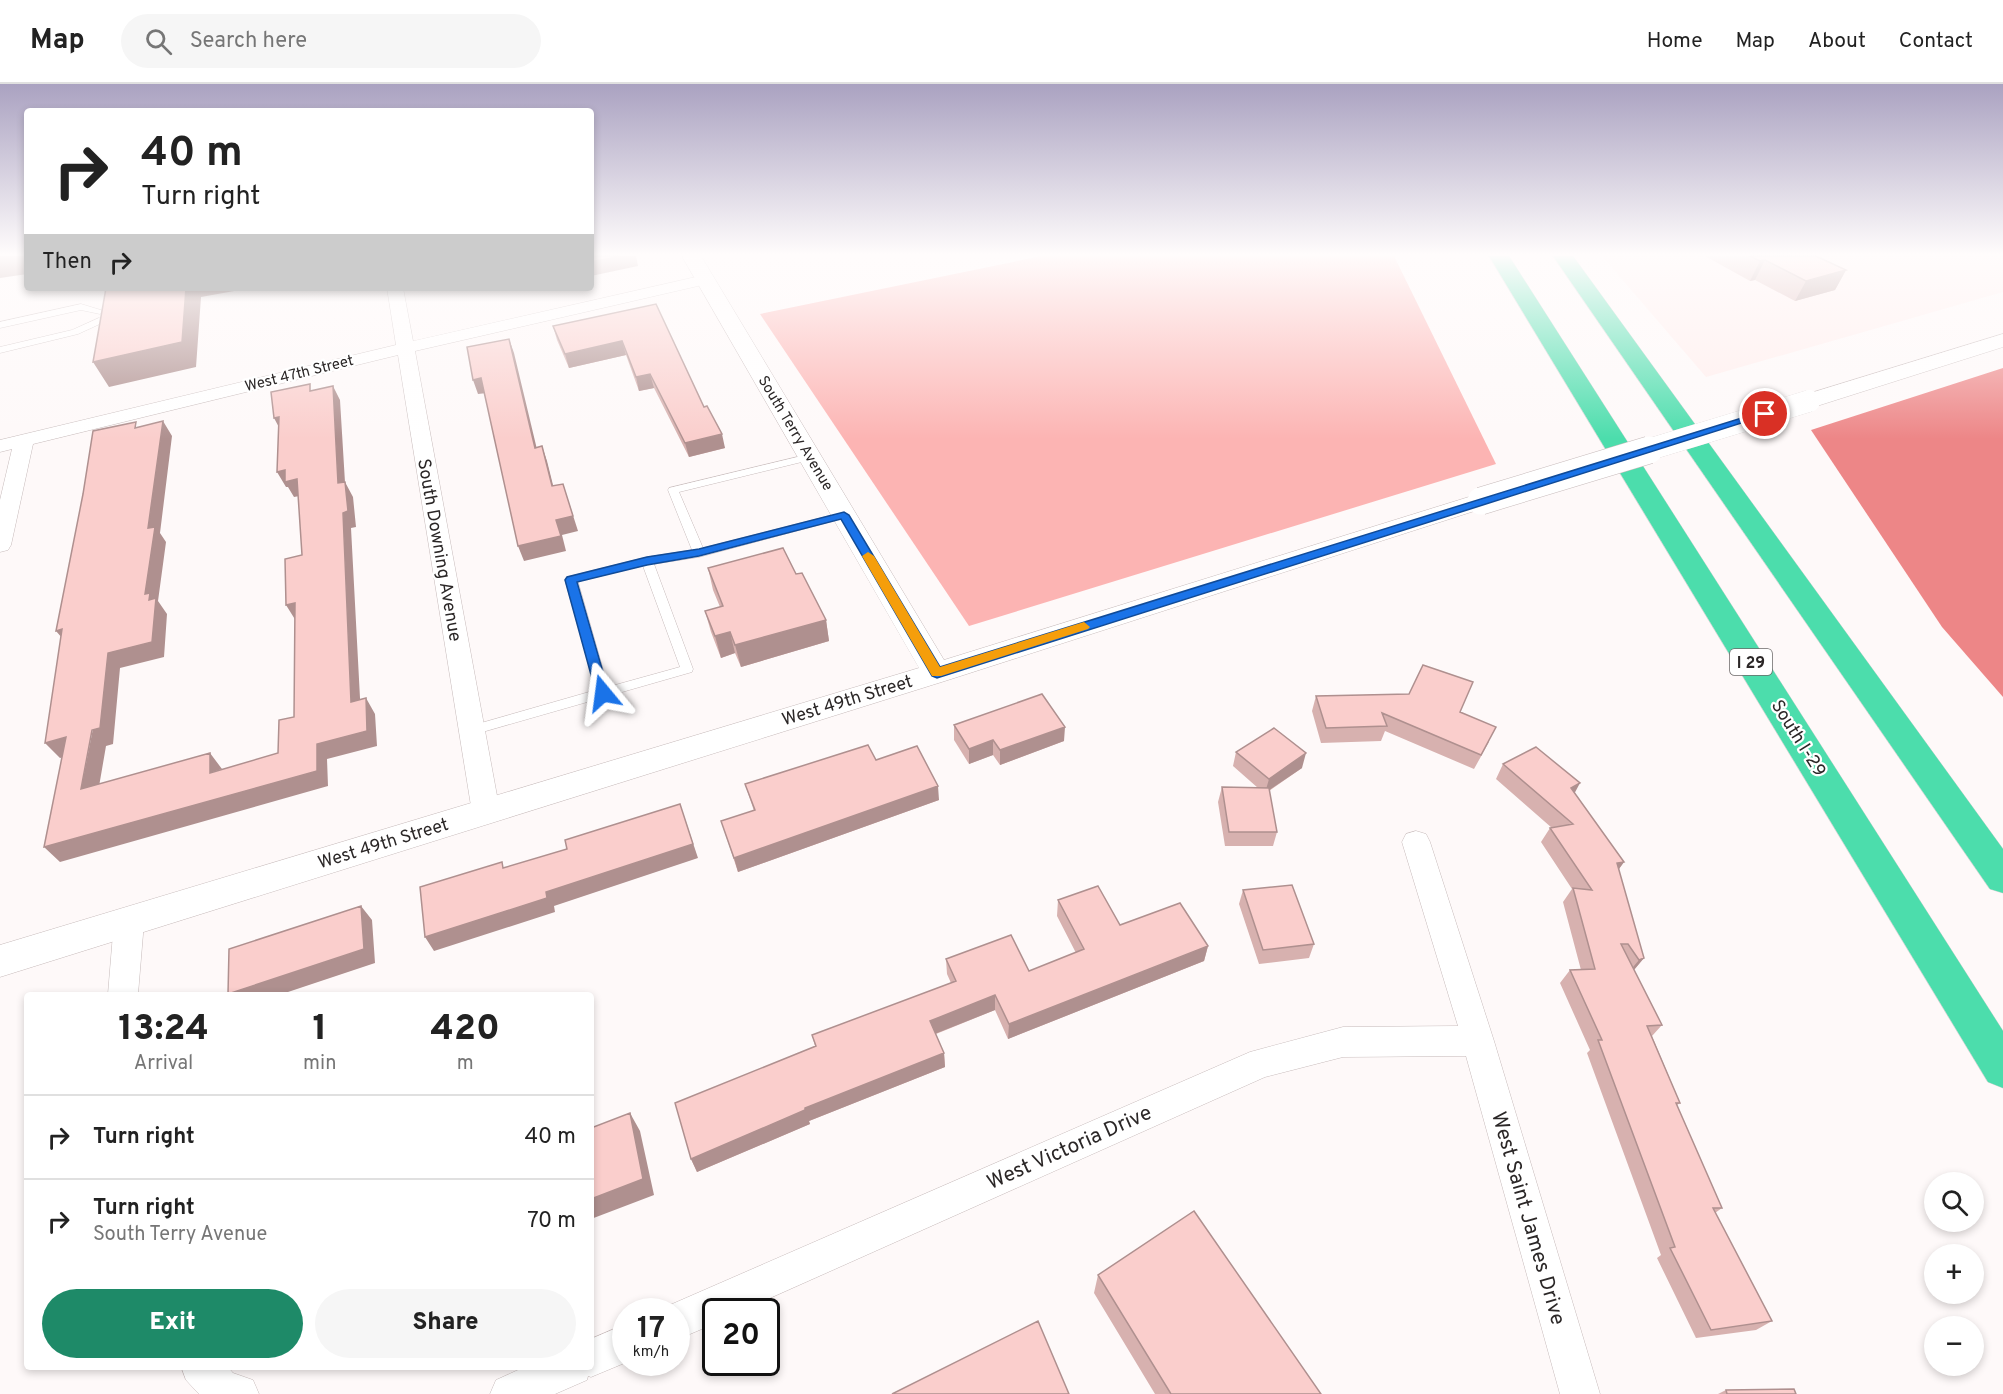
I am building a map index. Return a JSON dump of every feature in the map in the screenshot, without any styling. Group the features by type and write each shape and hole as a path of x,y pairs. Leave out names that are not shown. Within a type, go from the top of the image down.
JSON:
{"highway":[{"name":"South I-29","path":"1537,317 2003,1068"},
{"path":"1606,317 2003,878"}],"street":[{"name":"South Downing Avenue","path":"400,317 486,812"},
{"name":"West 47th Street","path":"0,446 541,317"},
{"name":"South Terry Avenue","path":"727,317 937,673"},
{"name":"West 49th Street","path":"0,961 937,673 1481,501 2003,340"},
{"path":"0,545 24,441"},
{"name":"West Saint James Drive","path":"1416,842 1478,1041 1580,1394"},
{"path":"123,992 129,922"},
{"name":"West Victoria Drive","path":"690,1315 1260,1063 1343,1042 1478,1041"},
{"path":"594,1357 612,1349"},
{"path":"510,1394 564,1370"}],"lane":[{"path":"0,325 35,317"},
{"path":"0,350 75,332 98,317"},
{"path":"699,553 673,490 810,457"},
{"path":"603,693 571,580 647,561 699,553 844,515"},
{"path":"472,730 687,669 647,561"}],"shaded area":[{"path":"762,317 1424,317 1496,464 969,626"},
{"path":"1655,317 1915,317 1706,377"},
{"path":"2003,368 2003,697 1942,627 1811,430"}],"building":[{"path":"101,317 184,317 182,342 93,362"},
{"path":"595,317 662,317 704,407 707,406 722,434 685,443 650,374 636,377 622,341 565,354 553,326"},
{"path":"509,339 535,448 542,446 552,486 563,484 573,516 556,520 561,536 518,546 481,378 473,380 467,347"},
{"path":"310,384 310,391 333,386 338,483 345,482 348,511 343,513 351,702 366,698 367,731 317,744 317,771 44,847 66,737 45,743 62,629 56,631 93,431 136,422 135,428 163,421 148,528 155,527 145,594 150,593 149,600 156,598 152,642 108,653 100,728 92,730 81,789 210,753 210,773 278,753 279,720 294,717 295,603 286,605 285,559 302,555 297,479 285,482 285,470 277,472 279,417 274,418 271,392"},
{"path":"783,548 796,574 802,573 826,620 735,645 730,632 715,636 705,611 723,606 708,568"},
{"path":"1423,665 1473,682 1460,712 1496,727 1481,755 1382,713 1387,726 1326,728 1316,696 1409,694"},
{"path":"1042,694 1065,727 1000,750 993,740 969,749 954,725"},
{"path":"1274,728 1306,753 1269,779 1236,752"},
{"path":"868,745 876,760 917,746 938,786 734,858 721,821 755,810 745,784"},
{"path":"1536,747 1580,783 1571,788 1624,862 1617,863 1644,958 1639,960 1628,944 1621,944 1662,1025 1647,1026 1680,1103 1676,1103 1722,1208 1713,1208 1772,1321 1711,1330 1670,1248 1675,1247 1598,1040 1602,1040 1570,970 1595,969 1573,888 1592,890 1550,828 1573,824 1503,764"},
{"path":"1222,787 1269,788 1277,832 1229,832"},
{"path":"680,804 693,844 546,892 547,898 425,937 420,887 502,862 503,868 567,849 565,840"},
{"path":"1292,885 1314,944 1263,950 1243,890"},
{"path":"1098,886 1120,925 1180,903 1208,946 1009,1024 995,995 930,1021 944,1053 805,1108 805,1110 691,1159 675,1103 816,1046 812,1035 956,981 946,959 1011,935 1029,971 1084,949 1058,900"},
{"path":"361,906 364,949 234,992 228,992 229,949"},
{"path":"630,1113 643,1179 594,1198 594,1127"},
{"path":"1194,1211 1321,1394 1171,1394 1098,1275"},
{"path":"1038,1321 1069,1394 892,1394"},
{"path":"1794,1389 1796,1394 1727,1394 1726,1390"}],"slow traffic":[{"path":"868,556 937,673 1084,627"}],"route":[{"path":"603,693 571,580 647,561 699,553 844,515 937,673 1765,414"}]}
